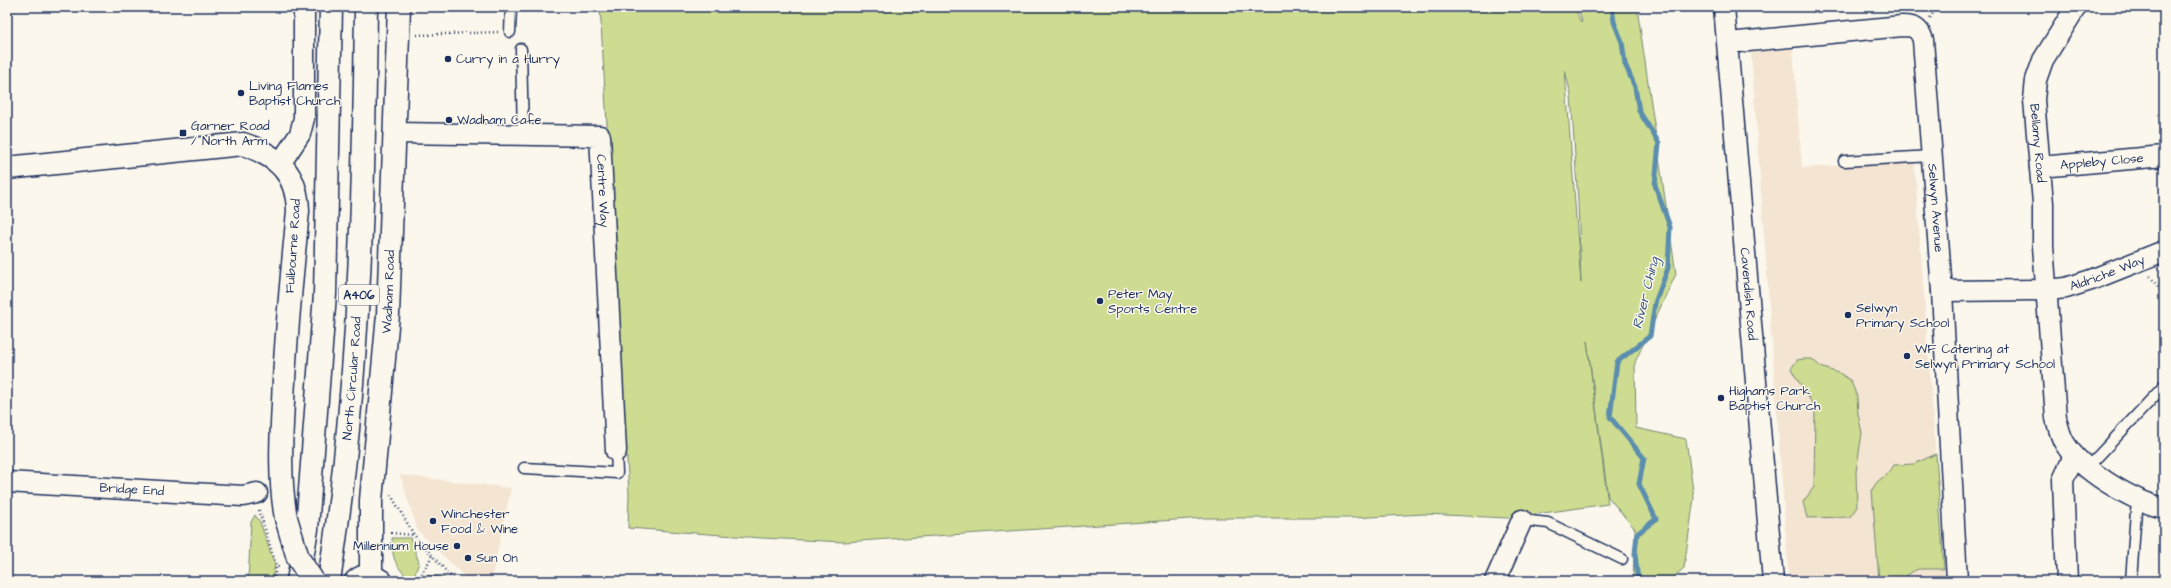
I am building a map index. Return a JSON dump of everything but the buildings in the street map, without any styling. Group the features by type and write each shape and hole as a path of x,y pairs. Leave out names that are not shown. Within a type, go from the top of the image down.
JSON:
{"main road":[{"name":"A406","path":"298,581 307,529 325,294 331,7"},
{"name":"North Circular Road","path":"329,581 347,452 358,323 364,143 366,7"},
{"name":"Wadham Road","path":"369,579 371,500 388,316 399,7"},
{"name":"Fulbourne Road","path":"7,168 243,144 265,152 280,164 293,183 298,196 298,211 284,366 282,491 286,518 298,558 313,581"}],"street":[{"path":"280,164 300,134 304,118 304,7"},
{"name":"Cavendish Road","path":"1724,7 1773,581"},
{"name":"Bellamy Road","path":"2048,290 2043,246 2044,203 2034,100 2036,80 2043,60 2076,7"},
{"name":"Selwyn Avenue","path":"1728,43 1902,26 1914,26 1921,32 1923,40 1942,291 1957,581"},
{"name":"Centre Way","path":"395,133 600,136 616,451"},
{"name":"Appleby Close","path":"2040,167 2164,156"},
{"name":"Aldriche Way","path":"1942,291 2048,290 2066,288 2091,280 2164,251"},
{"path":"2048,290 2056,418 2063,441 2081,462 2105,481 2139,498 2164,508"},
{"path":"2067,581 2063,480 2081,462"},
{"name":"Bridge End","path":"7,482 243,496 257,493"},
{"path":"1495,581 1522,520"}],"lane":[{"path":"510,32 511,7"},
{"path":"521,49 523,134"},
{"path":"1844,161 1932,156"},
{"path":"2081,462 2164,386"},
{"path":"524,468 617,473 616,451"},
{"path":"2131,581 2136,511 2139,498"},
{"path":"1522,520 1548,523 1622,559"}],"path":[{"path":"397,36 510,32"},
{"path":"388,491 414,535 455,581"},
{"path":"257,493 259,516 276,564 280,569"},
{"path":"383,533 414,535"},
{"path":"418,581 432,556"},
{"path":"274,581 276,564"}],"shaded area":[{"name":"Selwyn Primary School","path":"1793,49 1802,168 1914,160 1945,581 1789,581 1751,52"},
{"path":"400,475 511,488 491,581 469,581 418,531"}],"green space":[{"name":"Peter May Sports Centre","path":"600,7 1574,7 1581,23 1582,21 1577,7 1637,7 1676,274 1635,362 1636,428 1686,439 1694,498 1684,568 1669,581 1633,581 1635,529 1608,497 1587,341 1608,504 1507,518 1424,514 1352,518 1205,518 844,542 762,538 628,528 629,494","holes":["1565,70 1571,96 1578,201 1581,283"]},
{"path":"1812,359 1821,367 1841,374 1851,381 1857,397 1858,414 1862,433 1856,472 1857,507 1850,517 1807,518 1803,502 1814,487 1815,408 1791,369 1797,360"},
{"path":"1936,454 1944,569 1918,569 1906,575 1906,581 1879,581 1872,490 1877,482 1891,470 1894,465 1914,464"},
{"path":"255,515 260,522 275,565 272,581 248,581 251,522"},
{"path":"392,538 410,538 419,562 414,577 410,580 395,561"},
{"path":"426,575 445,578 447,581 424,581"}],"waterway":[{"name":"River Ching","path":"1612,7 1614,22 1622,42 1625,64 1635,87 1639,111 1659,143 1655,185 1670,227 1668,268 1655,303 1650,336 1617,362 1610,417 1644,458 1639,484 1656,519 1637,534 1635,554 1638,581"}],"place":[{"name":"Curry in a Hurry","path":"448,59"},
{"name":"Living Flames Baptist Church","path":"241,93"},
{"name":"Wadham Cafe","path":"449,120"},
{"name":"Garner Road / North Arm","path":"183,133"},
{"name":"Peter May Sports Centre","path":"1100,301"},
{"name":"Selwyn Primary School","path":"1848,315"},
{"name":"WF Catering at Selwyn Primary School","path":"1907,356"},
{"name":"Highams Park Baptist Church","path":"1721,398"},
{"name":"Winchester Food & Wine","path":"433,521"},
{"name":"Millennium House","path":"457,546"},
{"name":"Sun On","path":"468,558"}]}
